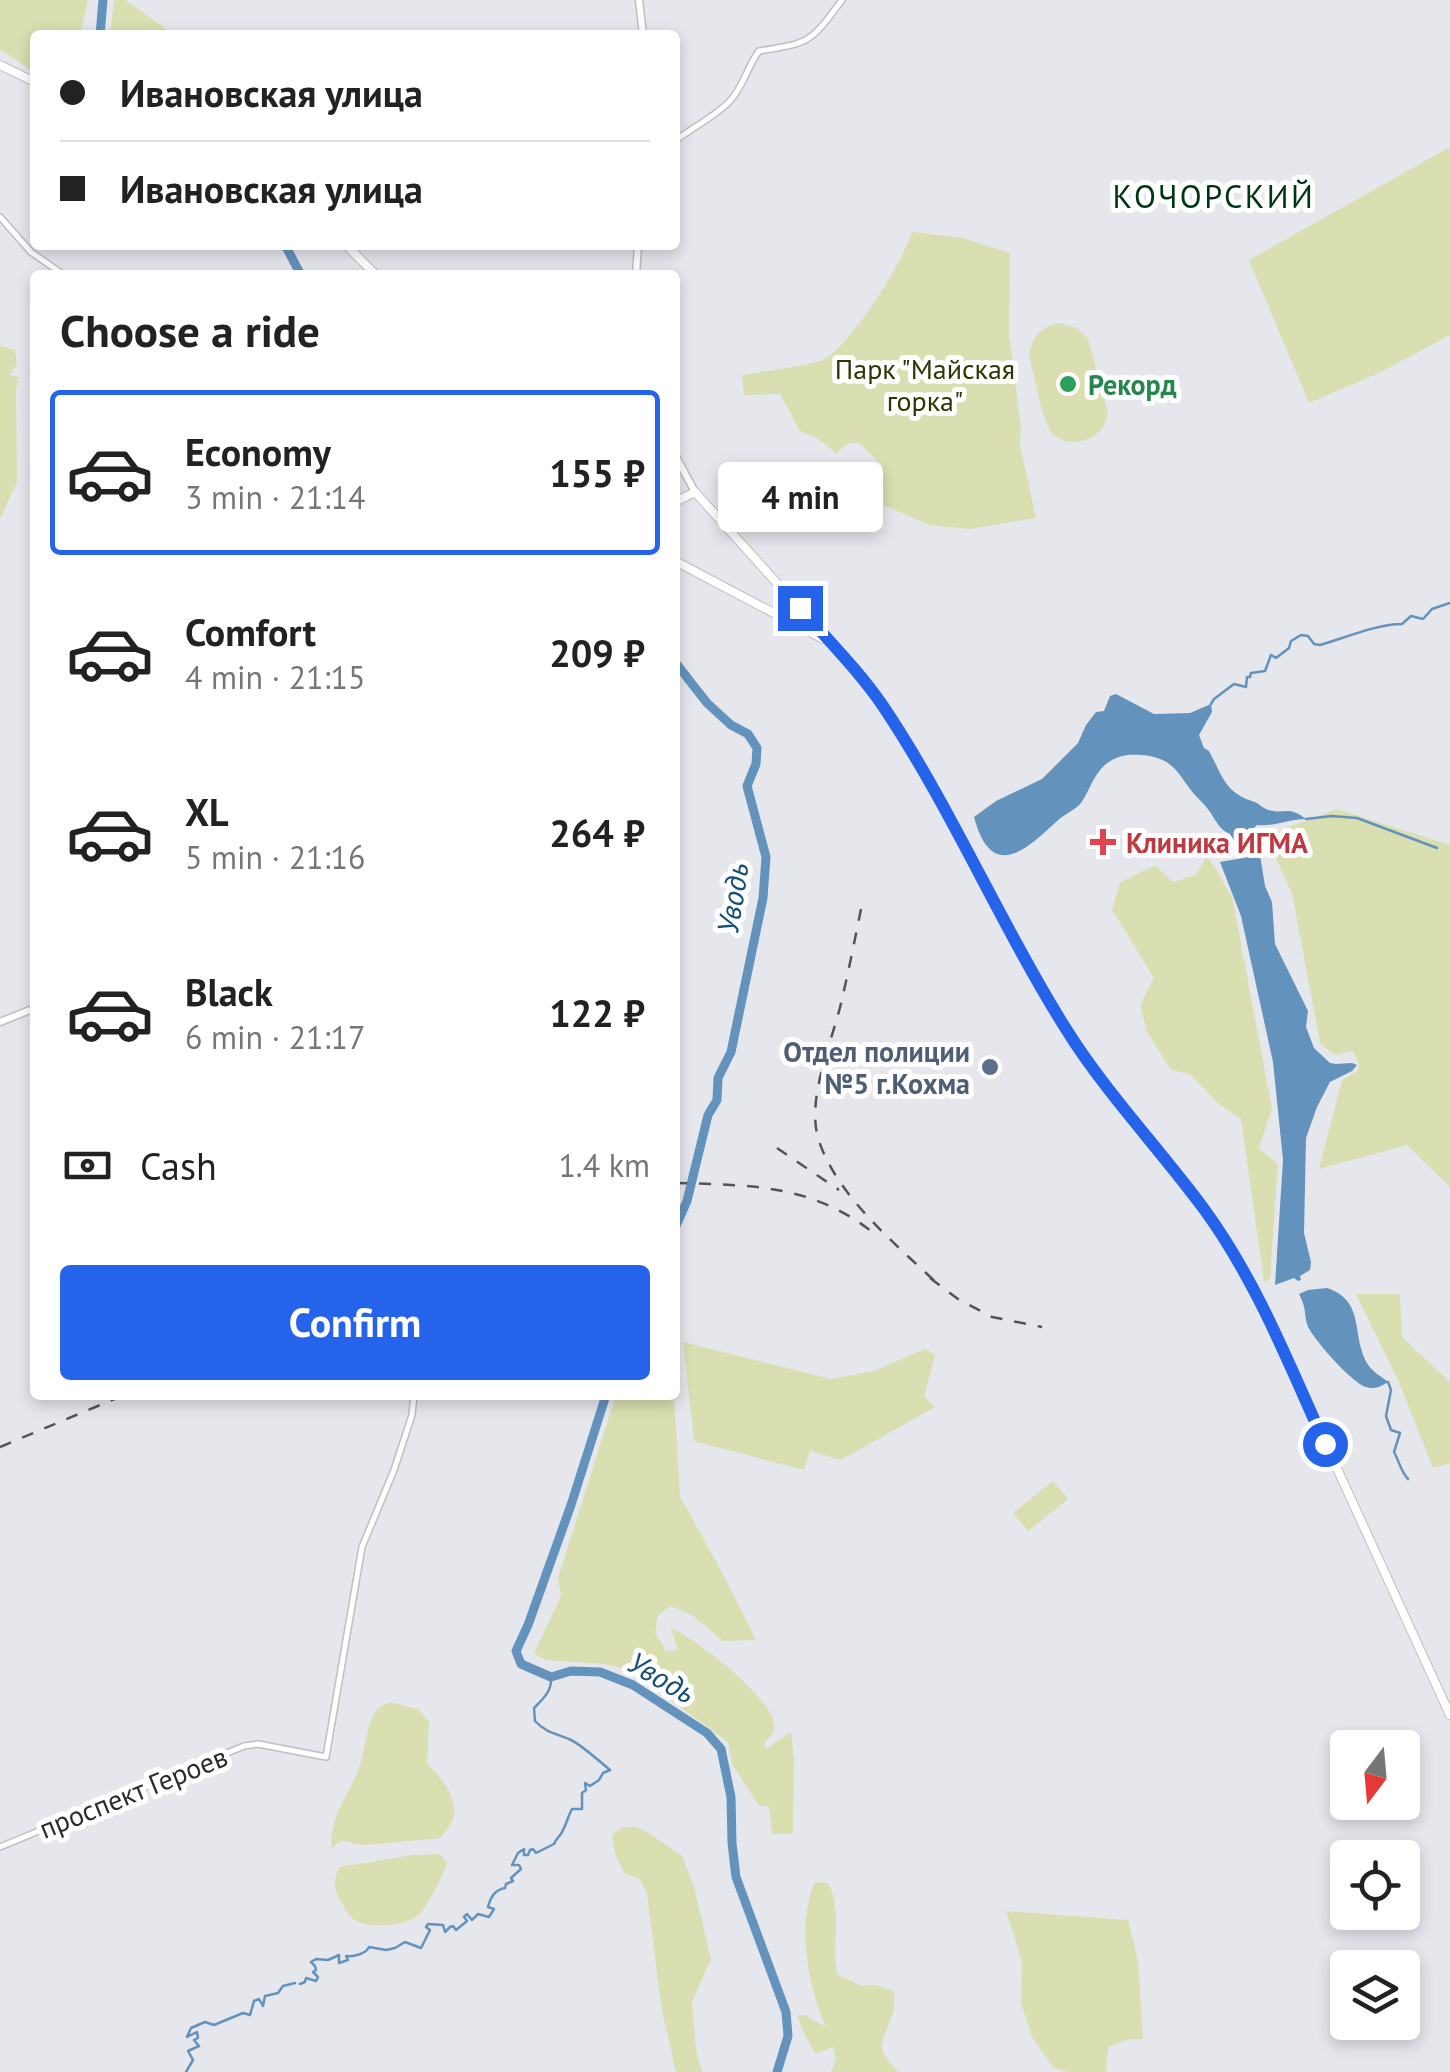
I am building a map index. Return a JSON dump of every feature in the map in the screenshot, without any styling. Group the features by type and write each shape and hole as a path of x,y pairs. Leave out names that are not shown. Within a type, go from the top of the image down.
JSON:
{"main road":[{"path":"639,0 642,30"},
{"path":"0,65 30,80"},
{"path":"351,250 371,270"},
{"path":"680,464 695,492 866,682 919,764 1078,1048 1205,1210 1230,1248 1263,1308 1450,1716"},
{"path":"680,500 695,492"},
{"path":"680,564 831,644"},
{"path":"788,619 798,616 800,608"},
{"path":"0,1022 30,1010"}],"street":[{"path":"680,137 729,102 759,52 798,45 817,34 842,0"},
{"path":"0,218 31,252 57,270"},
{"name":"проспект Героев","path":"0,1847 244,1746 258,1744 326,1756 362,1547 394,1470 414,1400"}],"green space":[{"path":"0,0 88,0 81,30 30,30 30,70 0,49"},
{"path":"114,0 125,0 168,30 111,30"},
{"path":"1448,148 1450,335 1379,373 1309,403 1249,260"},
{"name":"Парк \"Майская горка\"","path":"912,232 963,238 1010,253 1009,333 1020,445 1036,518 970,529 930,525 867,498 883,466 859,443 849,443 836,453 800,431 780,394 744,395 742,375 819,361 836,350 875,301"},
{"path":"1058,323 1077,328 1088,339 1108,413 1096,435 1078,442 1052,433 1029,355 1038,334"},
{"path":"0,346 15,350 17,364 9,375 19,377 17,482 0,519"},
{"path":"1337,809 1450,845 1450,1187 1407,1145 1319,1169 1342,1080 1358,1071 1359,1064 1353,1051 1335,1055 1320,1043 1292,893 1267,840 1275,832"},
{"path":"1206,857 1232,896 1272,1109 1259,1148 1278,1164 1270,1279 1264,1282 1241,1119 1218,1103 1190,1074 1171,1070 1147,1032 1140,1005 1154,978 1112,910 1120,883 1155,865 1173,882 1196,875"},
{"path":"1356,1294 1400,1294 1402,1337 1450,1382 1450,1463 1433,1468 1399,1382"},
{"path":"683,1342 831,1379 874,1371 925,1349 935,1355 924,1397 935,1407 841,1460 810,1451 804,1470 694,1441"},
{"path":"614,1400 674,1400 680,1496 756,1640 723,1641 692,1615 671,1606 658,1615 655,1633 666,1651 678,1650 671,1628 682,1634 746,1684 774,1723 773,1732 764,1743 766,1749 791,1732 793,1834 772,1834 769,1806 759,1806 732,1764 728,1742 629,1670 605,1664 545,1660 534,1653 561,1596 558,1578"},
{"path":"1053,1481 1068,1499 1028,1531 1013,1513"},
{"path":"389,1702 418,1709 429,1722 427,1763 450,1793 453,1818 441,1838 365,1845 341,1841 332,1848 333,1826 360,1765 370,1722 377,1710"},
{"path":"623,1827 649,1833 682,1856 694,1887 711,1959 692,2002 702,2072 676,2072 661,2006 647,1894 640,1879 624,1873 615,1854 612,1834"},
{"path":"439,1854 447,1862 435,1890 417,1916 396,1924 379,1926 356,1921 346,1911 335,1887 340,1867"},
{"path":"815,1882 828,1883 835,1904 837,1974 861,1986 876,1985 894,1991 893,2012 882,2045 886,2057 899,2072 831,2072 836,2060 833,2047 816,2054 805,2036 797,2015 826,2027 814,1993 805,1936"},
{"path":"1006,1911 1128,1920 1138,1961 1143,2039 1108,2047 1106,2072 1054,2068 1032,2037 1021,2003 1022,1961"}],"water":[{"path":"1116,694 1154,714 1190,713 1211,704 1212,712 1199,735 1226,783 1237,794 1265,809 1290,811 1306,819 1257,825 1253,836 1234,841 1171,765 1151,756 1127,755 1106,764 1081,803 1032,843 1009,855 989,849 974,817 996,801 1042,779 1078,743 1096,712 1104,711 1110,696"},
{"path":"1260,855 1272,902 1275,944 1308,1011 1306,1027 1314,1048 1330,1063 1357,1065 1330,1082 1306,1138 1304,1233 1310,1270 1300,1276 1301,1280 1294,1278 1275,1285 1283,1160 1273,1062 1241,916 1220,862"},
{"path":"1327,1288 1348,1302 1363,1355 1388,1382 1372,1388 1360,1384 1310,1330 1299,1294"}],"waterway":[{"name":"Уводь","path":"100,30 103,0"},
{"name":"Уводь","path":"288,250 298,270"},
{"path":"1211,704 1234,684 1246,687 1251,673 1265,671 1271,655 1276,658 1301,635 1320,645 1402,624 1411,616 1423,619 1432,609 1450,603"},
{"name":"Уводь","path":"680,668 707,703 731,725 748,734 757,748 756,764 747,786 766,857 763,898 731,1052 718,1078 717,1100 708,1115 680,1217"},
{"path":"1306,819 1357,818 1437,848"},
{"path":"1388,1382 1391,1390 1386,1416 1391,1430 1400,1433 1394,1452 1408,1479"},
{"name":"Уводь","path":"604,1400 571,1505 516,1651 521,1664 551,1677 571,1671 600,1672 633,1685 707,1733 721,1749 731,1797 736,1877 786,2012 788,2036 777,2072"},
{"path":"300,1984 306,1978 316,1981 311,1962 316,1959 328,1960 339,1955 339,1963 369,1947 386,1950 405,1942 421,1948 430,1930 428,1924 443,1925 445,1932 453,1926 456,1930 467,1921 467,1914 472,1920 478,1914 489,1917 494,1909 488,1907 492,1897 513,1881 511,1878 521,1869 512,1865 518,1853 524,1849 524,1855 528,1855 530,1850 536,1853 554,1844 572,1809 582,1809 585,1783 590,1786 610,1770 574,1742 535,1721 534,1708 549,1690 551,1677"},
{"path":"186,2072 193,2060 188,2051 199,2046 194,2040 198,2038 197,2032 187,2037 191,2028 205,2022 214,2025 243,2013 250,2015 254,2001 259,1999 263,2006 265,1996 295,1983"}],"railway":[{"path":"861,909 818,1089 815,1107 819,1141 855,1202 941,1287"},
{"path":"777,1148 839,1190"},
{"path":"680,1183 753,1187 802,1196 825,1204 871,1231"},
{"path":"930,1278 992,1317 1042,1327"},
{"path":"0,1447 112,1400"}],"place":[{"name":"Рекорд","path":"1068,384"},
{"name":"Клиника ИГМА","path":"1103,842"},
{"name":"Отдел полиции №5 г.Кохма","path":"990,1067"}],"district":[{"name":"КОЧОРСКИЙ","path":"1214,196"}],"route":[{"path":"800,608 884,708 1078,1048 1205,1210 1230,1248 1263,1308 1325,1444"}]}
